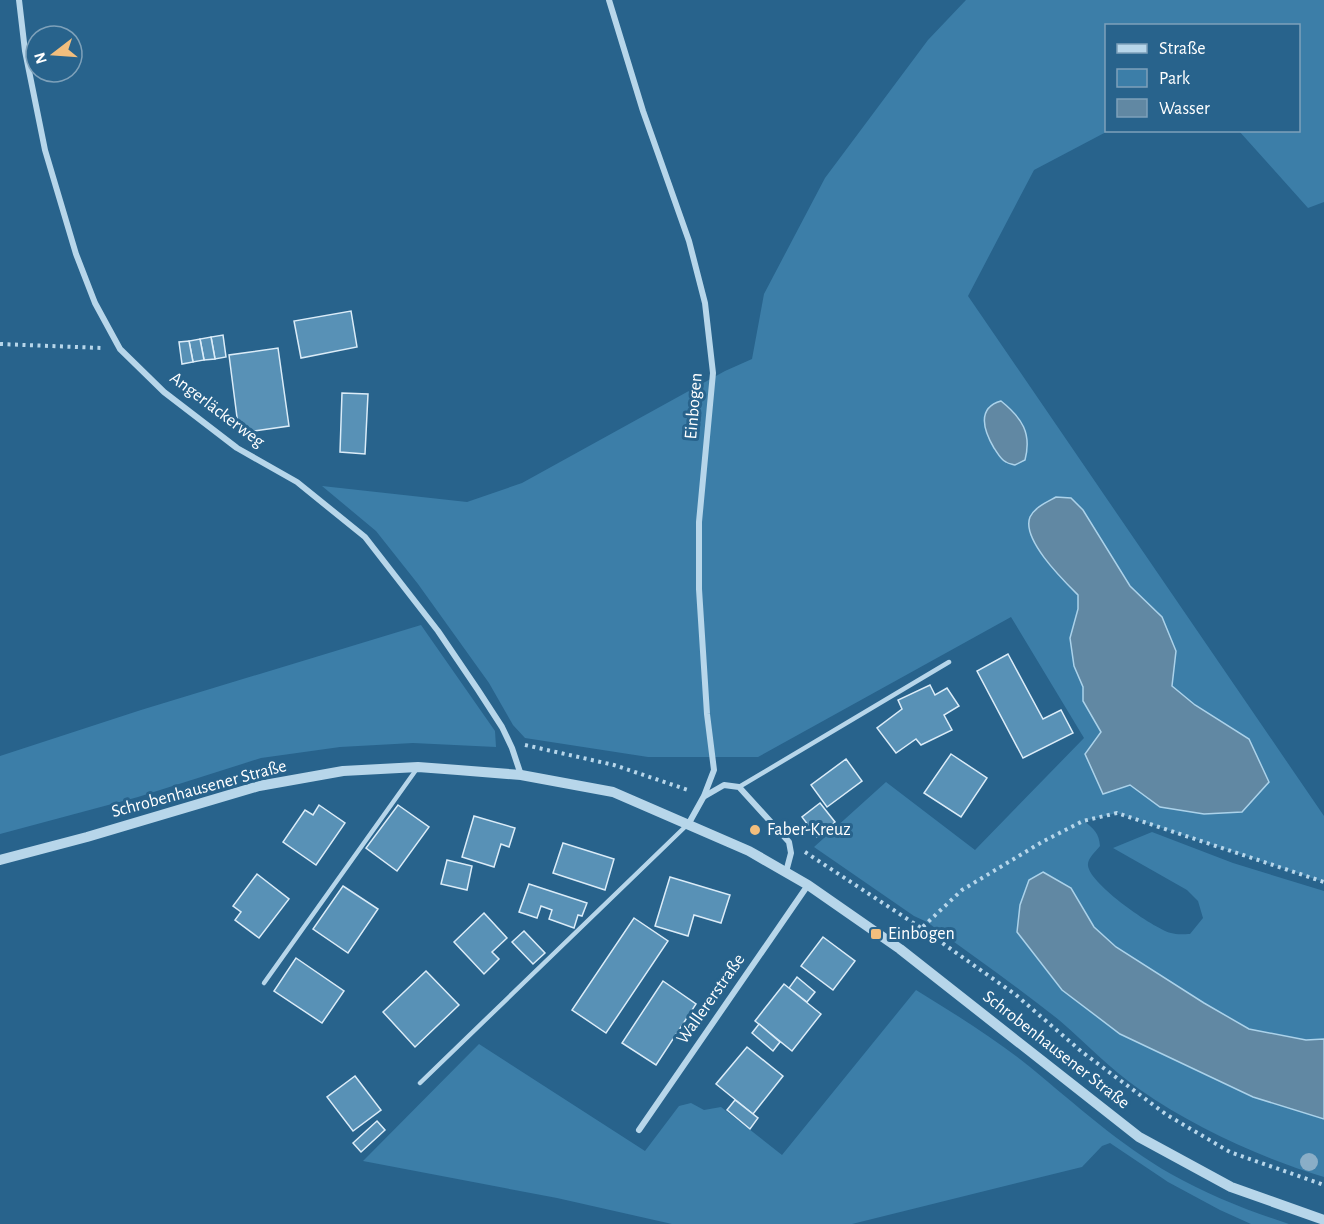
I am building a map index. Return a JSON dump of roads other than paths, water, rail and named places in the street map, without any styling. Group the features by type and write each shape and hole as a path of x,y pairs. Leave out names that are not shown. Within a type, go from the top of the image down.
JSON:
{"street":[{"name":"Angerläckerweg","path":"18,0 25,51 51,171 76,254 95,303 120,349 164,392 237,448 297,482 365,537 438,630 502,727 521,775"},
{"name":"Einbogen","path":"609,0 643,111 689,241 705,303 713,373 699,522 699,589 706,714 714,770 704,796 689,823"},
{"name":"Schrobenhausener Straße","path":"0,860 259,786 343,771 418,767 521,775 613,792 689,823 749,851 808,885 900,949 1139,1137 1231,1187 1324,1220"},
{"path":"704,796 724,785 739,787 789,842 791,853 786,872"},
{"name":"Wallererstraße","path":"639,1130 808,885"}],"lane":[{"path":"739,787 949,662"},
{"path":"264,983 418,767"},
{"path":"420,1083 689,823"}],"water":[{"path":"1001,401 1020,420 1026,434 1025,460 1015,465 1001,458 985,428 985,414 993,404"},
{"path":"1056,497 1071,498 1083,510 1130,586 1162,617 1176,651 1172,686 1195,705 1249,739 1269,782 1242,812 1204,814 1160,807 1130,785 1103,794 1085,754 1101,732 1083,701 1083,687 1074,666 1070,638 1078,609 1078,595 1045,559 1037,547 1029,526 1030,517 1035,510"},
{"path":"1043,872 1071,888 1094,927 1116,947 1204,1003 1249,1029 1306,1040 1324,1039 1324,1119 1253,1097 1120,1034 1062,990 1017,932 1020,905 1029,880"}],"place":[{"name":"Faber-Kreuz","path":"755,830"},
{"name":"Einbogen","path":"876,934"}]}
